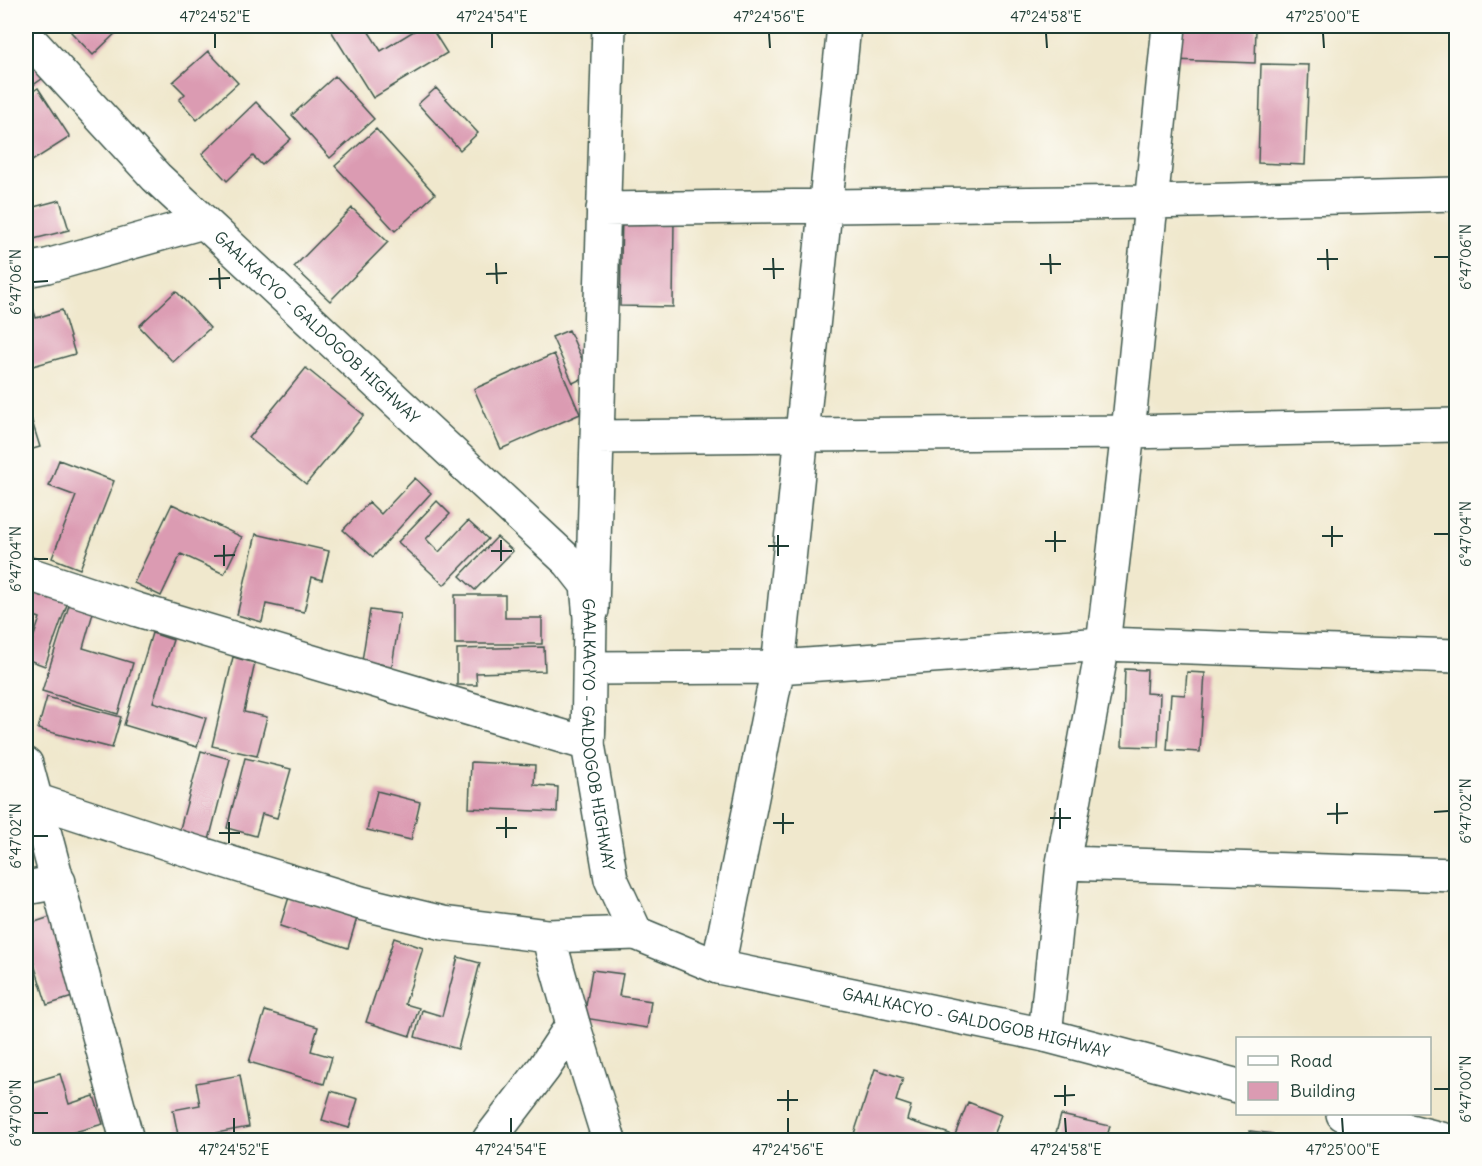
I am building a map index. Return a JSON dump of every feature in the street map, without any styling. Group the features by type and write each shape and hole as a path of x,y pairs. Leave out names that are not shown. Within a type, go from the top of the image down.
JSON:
{"street":[{"path":"26,573 138,610 588,744 609,26"},
{"path":"718,967 778,667 844,26"},
{"path":"1045,1035 1063,862 1103,644 1128,432 1168,26"},
{"name":"GAALKACYO - GALDOGOB HIGHWAY","path":"26,36 156,177 569,562 587,585 590,618 588,744 611,879 636,933 718,967 1045,1035 1236,1085"},
{"path":"603,209 1151,202 1456,194"},
{"path":"26,270 203,222"},
{"path":"597,436 1128,432 1456,425"},
{"path":"590,668 778,667 1103,644 1456,656"},
{"path":"26,764 31,798 59,882 127,1140"},
{"path":"31,798 182,848 361,903 443,923 548,936 636,933"},
{"path":"1063,862 1456,875"},
{"path":"26,888 59,882"},
{"path":"548,936 609,1140"},
{"path":"489,1140 544,1068 573,1024"},
{"path":"1351,1115 1445,1140"}],"building":[{"path":"78,26 123,26 93,55 71,32"},
{"path":"335,26 365,26 381,51 422,26 430,26 447,53 373,98 330,29"},
{"path":"1174,26 1256,27 1255,63 1173,60"},
{"path":"208,51 238,83 197,120 179,100 185,94 173,82"},
{"path":"33,57 46,76 26,90 26,62"},
{"path":"1261,64 1309,65 1305,165 1258,163"},
{"path":"335,76 374,119 330,158 292,115"},
{"path":"38,88 70,137 29,163 26,157 26,96"},
{"path":"436,88 478,133 460,150 418,104"},
{"path":"256,102 291,139 262,165 253,156 227,181 202,154"},
{"path":"376,129 435,194 395,231 335,166"},
{"path":"60,200 69,230 26,241 26,209"},
{"path":"352,208 388,242 330,301 294,267"},
{"path":"622,217 674,218 673,307 620,306"},
{"path":"26,285 36,318 62,310 75,354 26,368"},
{"path":"176,291 210,328 173,362 139,326"},
{"path":"569,330 589,375 573,383 552,337"},
{"path":"554,354 580,414 501,449 474,389"},
{"path":"306,368 364,415 306,484 249,438"},
{"path":"26,402 40,447 26,451"},
{"path":"59,460 114,481 80,569 52,558 76,496 49,486"},
{"path":"415,478 431,493 373,557 343,530 369,502 381,514"},
{"path":"437,501 450,514 426,539 439,552 468,521 488,539 444,585 398,542"},
{"path":"172,504 242,537 224,574 181,554 161,596 134,583"},
{"path":"256,534 329,551 322,580 312,577 304,612 266,604 262,622 237,615"},
{"path":"497,537 513,551 475,590 460,576"},
{"path":"26,581 70,596 45,666 26,659 40,618 26,613"},
{"path":"455,595 505,595 505,618 542,618 542,644 455,644"},
{"path":"71,599 95,606 83,648 133,663 118,714 42,691"},
{"path":"370,610 400,614 392,666 362,661"},
{"path":"152,633 173,640 153,702 206,718 197,747 124,725"},
{"path":"544,647 545,671 476,673 477,685 457,685 457,649"},
{"path":"233,657 255,663 244,712 267,717 257,756 212,746"},
{"path":"1125,669 1147,670 1146,693 1160,694 1158,747 1122,746"},
{"path":"1187,672 1205,673 1200,752 1167,750 1171,694 1185,695"},
{"path":"47,697 121,717 112,748 38,729"},
{"path":"201,751 230,759 208,844 178,836"},
{"path":"245,758 291,769 277,818 262,814 256,836 227,828"},
{"path":"471,762 535,765 534,785 558,787 557,812 469,808"},
{"path":"377,791 420,802 411,840 367,830"},
{"path":"289,897 357,918 348,948 280,926"},
{"path":"56,915 82,994 47,1005 26,939 26,925"},
{"path":"394,938 423,948 405,1004 419,1008 410,1036 366,1022"},
{"path":"458,957 480,963 458,1049 415,1037 422,1010 442,1016"},
{"path":"592,970 623,974 619,996 651,1001 647,1028 584,1018"},
{"path":"265,1011 318,1027 311,1051 332,1057 324,1084 249,1062"},
{"path":"875,1069 903,1078 896,1101 911,1106 907,1120 950,1134 948,1140 852,1140"},
{"path":"60,1074 69,1104 94,1096 103,1124 46,1140 26,1140 26,1084"},
{"path":"240,1075 249,1127 179,1140 173,1110 200,1105 196,1083"},
{"path":"331,1091 358,1099 349,1128 322,1120"},
{"path":"968,1102 1001,1115 991,1140 953,1140"},
{"path":"1061,1115 1110,1126 1106,1140 1054,1140"},
{"path":"1250,1131 1273,1134 1272,1140 1249,1140"}]}
